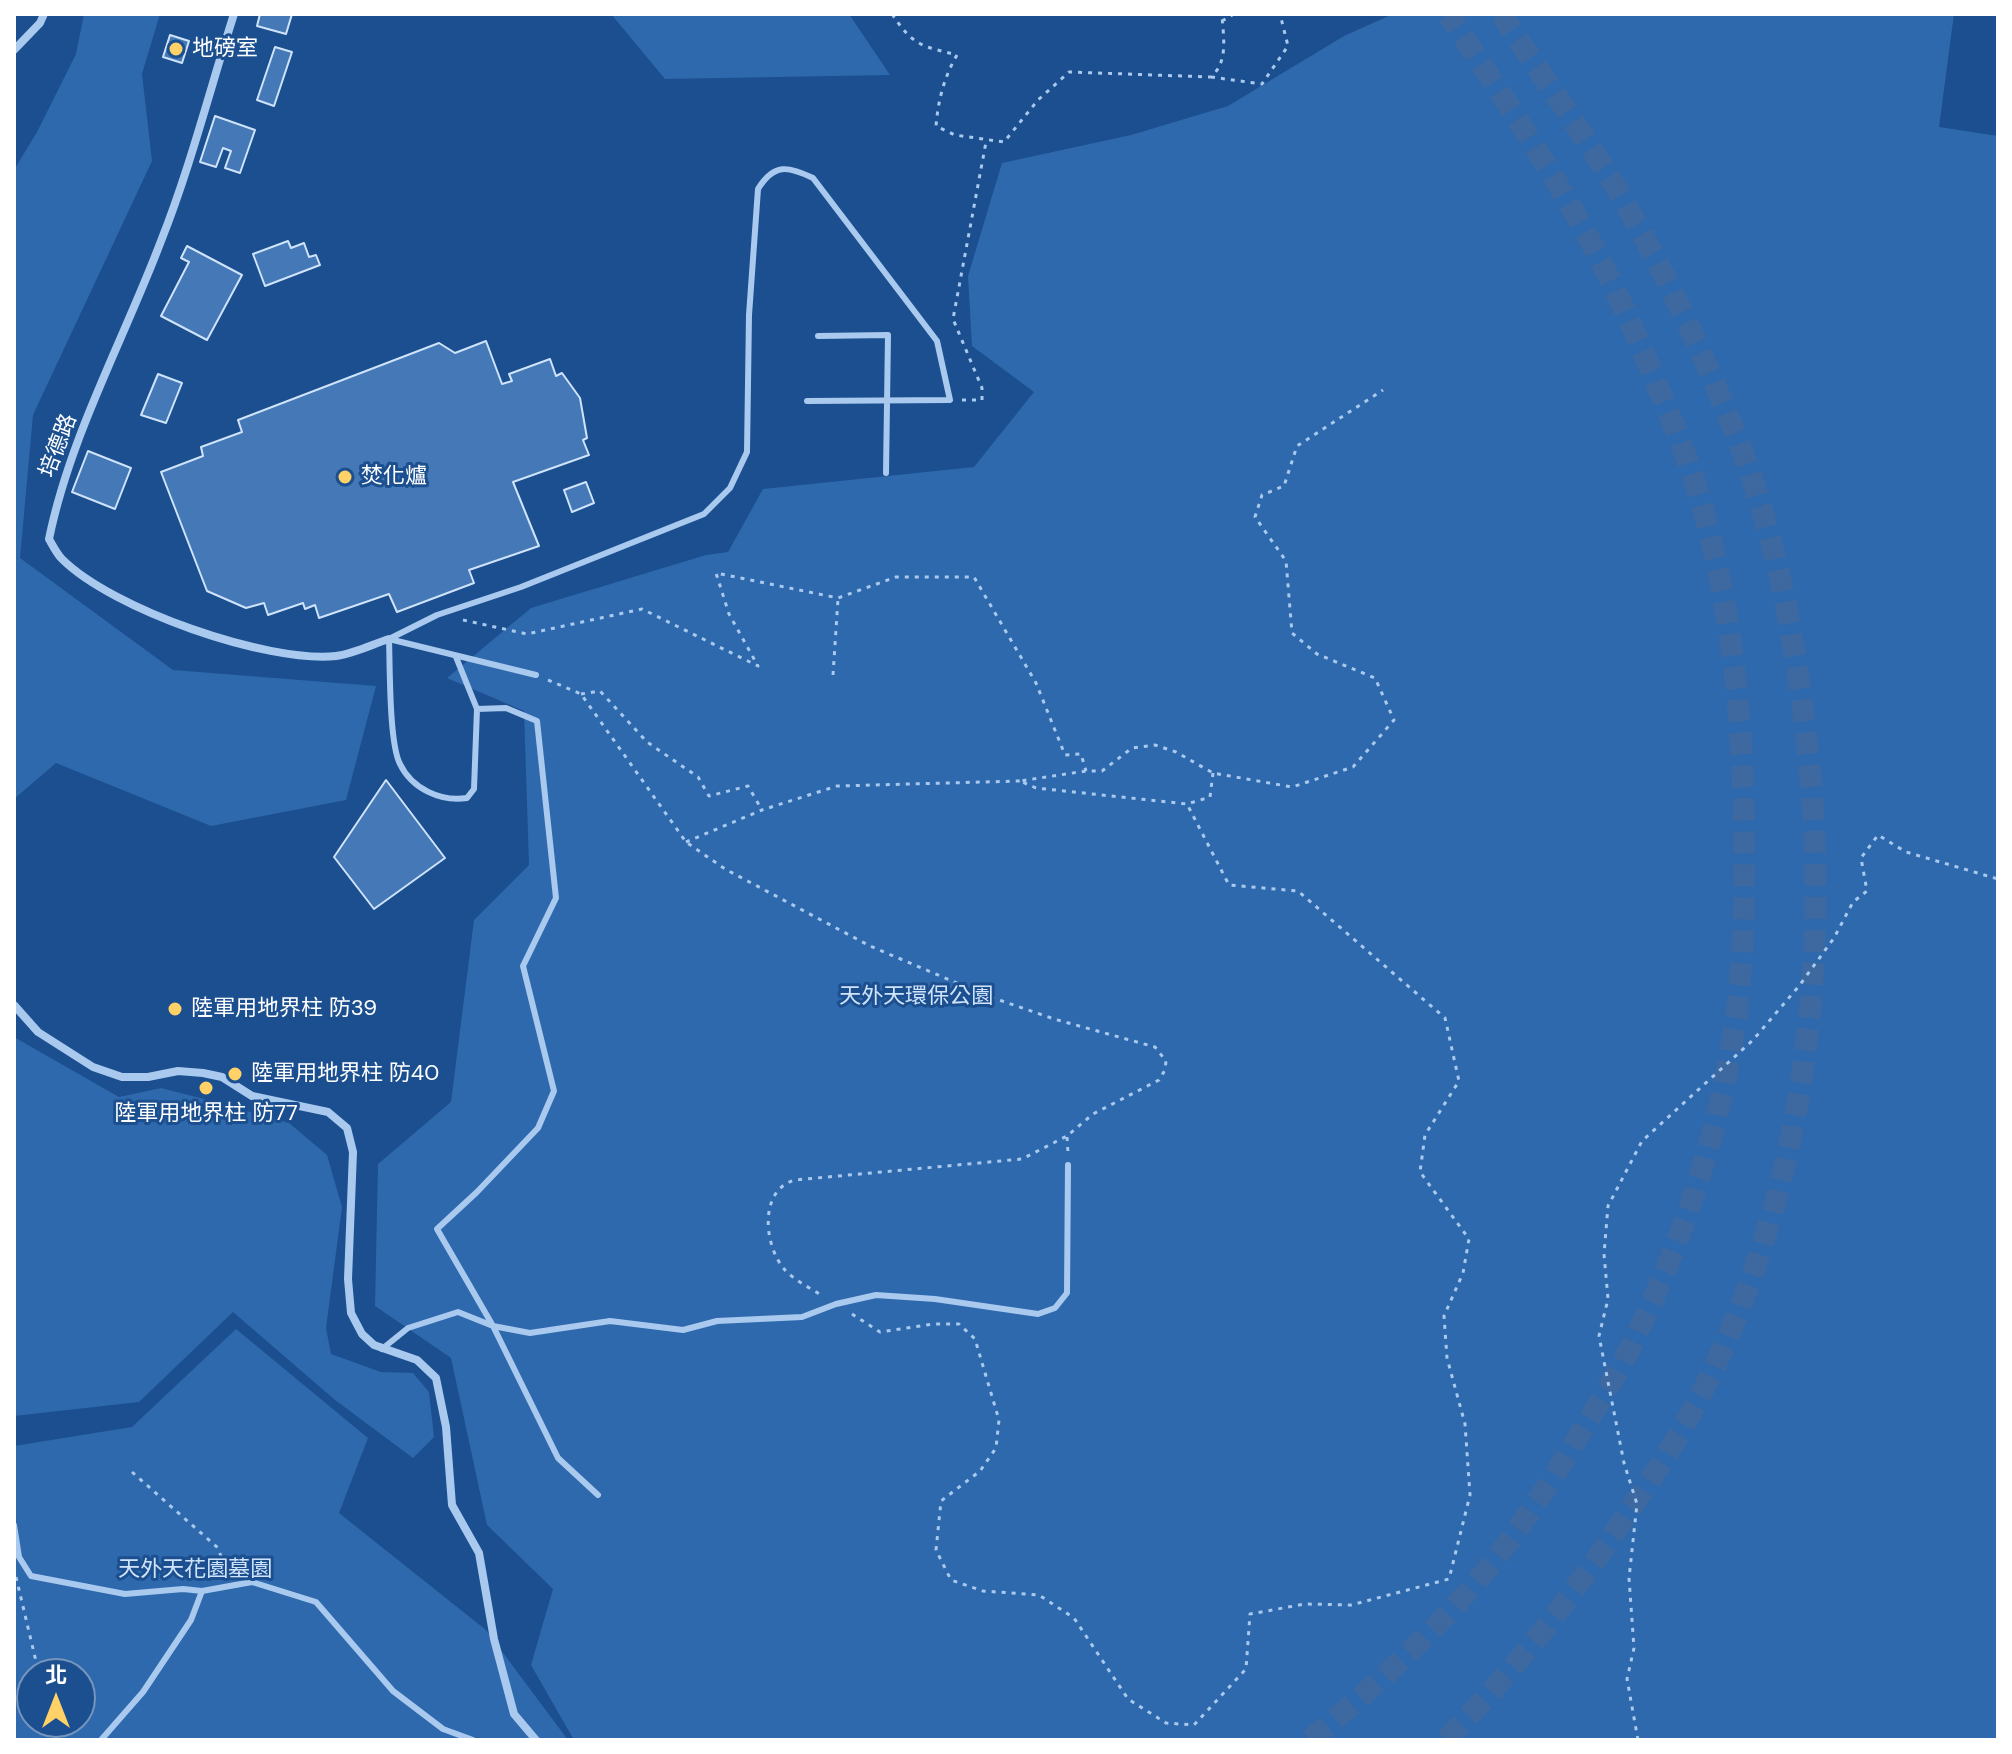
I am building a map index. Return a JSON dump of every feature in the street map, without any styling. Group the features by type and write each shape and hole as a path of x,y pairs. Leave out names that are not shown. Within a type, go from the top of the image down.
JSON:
{"street":[{"path":"14,50 40,23 44,14"},
{"name":"培德路","path":"234,14 162,240 57,502 49,539 60,557 83,577 156,616 213,637 283,652 338,656 389,639"},
{"path":"14,1005 38,1032 93,1067 122,1077 148,1077 178,1071 222,1077 252,1096 328,1112 347,1128 353,1152 348,1279 351,1313 362,1334 382,1349 417,1360 436,1378 446,1427 452,1505 479,1553 494,1639 514,1714 536,1740"}],"lane":[{"path":"389,639 437,615 521,587 704,514 730,488 747,452 749,315 758,189 766,177 778,169 795,169 813,178 928,328 937,341 950,400 807,401"},
{"path":"818,336 888,335 886,473"},
{"path":"389,639 536,675"},
{"path":"389,639 395,748 400,765 425,791 451,800 467,798 474,789 477,709 456,657"},
{"path":"477,709 506,708 537,721 556,898 523,966 554,1091 538,1128 437,1229 493,1326 558,1458 598,1495"},
{"path":"382,1349 408,1328 458,1312 493,1326 530,1333 610,1321 683,1330 717,1321 802,1317 836,1304 876,1295 935,1299 1038,1314 1055,1308 1067,1293 1068,1165"},
{"path":"14,1525 19,1557 31,1576 125,1594 183,1589 202,1591 252,1582 316,1602 393,1691 443,1729 473,1740"},
{"path":"101,1740 143,1692 191,1620 202,1591"}],"path":[{"path":"892,14 919,45 957,55 938,103 936,126 955,135 986,142 1004,142 1038,100 1069,72 1211,77 1262,84 1288,46 1280,14"},
{"path":"1211,77 1221,68 1223,58 1222,14"},
{"path":"1222,21 1234,14"},
{"path":"950,400 982,400 982,388 953,319 986,142"},
{"path":"686,842 762,810 837,786 1020,781 1102,771 1132,748 1155,745 1176,752 1213,773 1292,787 1353,767 1394,720 1375,678 1317,654 1292,633 1286,561 1255,517 1262,495 1284,486 1297,446 1383,390"},
{"path":"437,615 527,634 642,609 758,666 729,614 716,573 838,598 896,577 974,577 1036,683 1065,755 1081,754 1086,771"},
{"path":"833,675 838,598"},
{"path":"536,675 581,694 686,842 725,869 870,946 985,995 1054,1019 1155,1047 1166,1061 1159,1080 1093,1114 1067,1136 1022,1159 795,1180 783,1184 775,1194 768,1225 773,1248 787,1272 880,1332 933,1324 959,1324 975,1339 999,1420 996,1448 980,1471 941,1501 936,1550 951,1580 983,1591 1039,1595 1074,1618 1128,1699 1166,1723 1194,1725 1246,1669 1250,1614 1305,1604 1351,1605 1449,1579 1470,1495 1465,1424 1447,1358 1444,1316 1463,1273 1469,1239 1420,1172 1425,1135 1459,1081 1445,1018 1298,891 1229,885 1187,804"},
{"path":"581,694 600,691 647,742 698,777 709,796 748,786 762,810"},
{"path":"1020,781 1036,788 1187,804 1210,797 1213,773"},
{"path":"1638,1740 1627,1679 1634,1648 1629,1578 1637,1504 1624,1463 1599,1336 1608,1299 1604,1254 1608,1206 1642,1141 1753,1040 1799,986 1834,938 1853,902 1867,891 1861,858 1878,835 1906,852 1998,879"},
{"path":"1067,1136 1068,1165"},
{"path":"132,1472 218,1548 231,1586"},
{"path":"19,1557 15,1581 35,1658"}],"green space":[{"path":"84,14 160,14 142,74 152,161 33,415 20,558 173,670 376,686 346,800 211,826 56,763 14,799 14,170 76,54"},
{"path":"611,14 849,14 890,75 665,79"},
{"name":"天外天環保公園","path":"1393,14 1954,14 1939,127 1998,136 1998,1740 574,1740 531,1665 553,1589 487,1525 451,1358 375,1306 378,1164 451,1102 474,920 529,865 524,711 447,678 531,608 706,555 728,552 763,489 974,467 1034,392 972,346 968,276 1002,163 1131,135 1228,106 1344,36"},
{"path":"14,1037 119,1097 161,1088 208,1100 289,1123 327,1155 342,1207 326,1328 331,1354 381,1372 413,1373 429,1392 434,1437 413,1458 335,1400 233,1312 139,1402 14,1416"},
{"name":"天外天花園墓園","path":"236,1329 368,1438 339,1513 486,1630 568,1740 14,1740 14,1446 132,1427"}],"building":[{"path":"260,14 292,14 286,34 257,26"},
{"name":"地磅室","path":"170,35 189,41 182,63 163,57"},
{"path":"275,47 292,52 274,106 257,100"},
{"path":"215,116 255,130 240,173 225,168 231,151 223,148 216,167 200,162"},
{"path":"288,241 291,248 304,243 309,257 316,255 320,265 265,286 253,254"},
{"path":"187,246 242,275 207,340 161,316 189,262 181,258"},
{"name":"焚化爐","path":"486,341 502,384 512,381 509,374 550,359 556,376 562,373 580,398 587,438 583,440 589,455 513,482 539,546 469,570 474,583 397,612 389,594 319,618 315,605 305,609 303,603 268,615 264,603 246,608 207,591 161,472 203,456 201,447 242,432 238,420 439,343 455,353"},
{"path":"158,374 182,383 166,423 141,415"},
{"path":"88,451 131,468 115,509 72,492"},
{"path":"586,482 594,503 572,512 564,490"},
{"path":"386,780 445,858 374,909 334,857"}],"tunnel":[{"path":"1310,1740 1414,1648 1487,1569 1541,1495 1623,1362 1675,1246 1703,1166 1724,1084 1736,1016 1741,962 1744,829 1738,709 1722,590 1699,496 1648,364 1600,259 1547,167 1448,14"},
{"path":"1446,1740 1532,1644 1609,1541 1686,1422 1733,1325 1763,1243 1786,1159 1802,1073 1812,987 1816,899 1813,812 1795,658 1774,555 1744,456 1716,386 1650,247 1612,181 1501,14"}],"place":[{"name":"地磅室","path":"176,49"},
{"name":"焚化爐","path":"345,477"},
{"name":"陸軍用地界柱 防39","path":"175,1009"},
{"name":"陸軍用地界柱 防40","path":"235,1074"},
{"name":"陸軍用地界柱 防77","path":"206,1088"}]}
